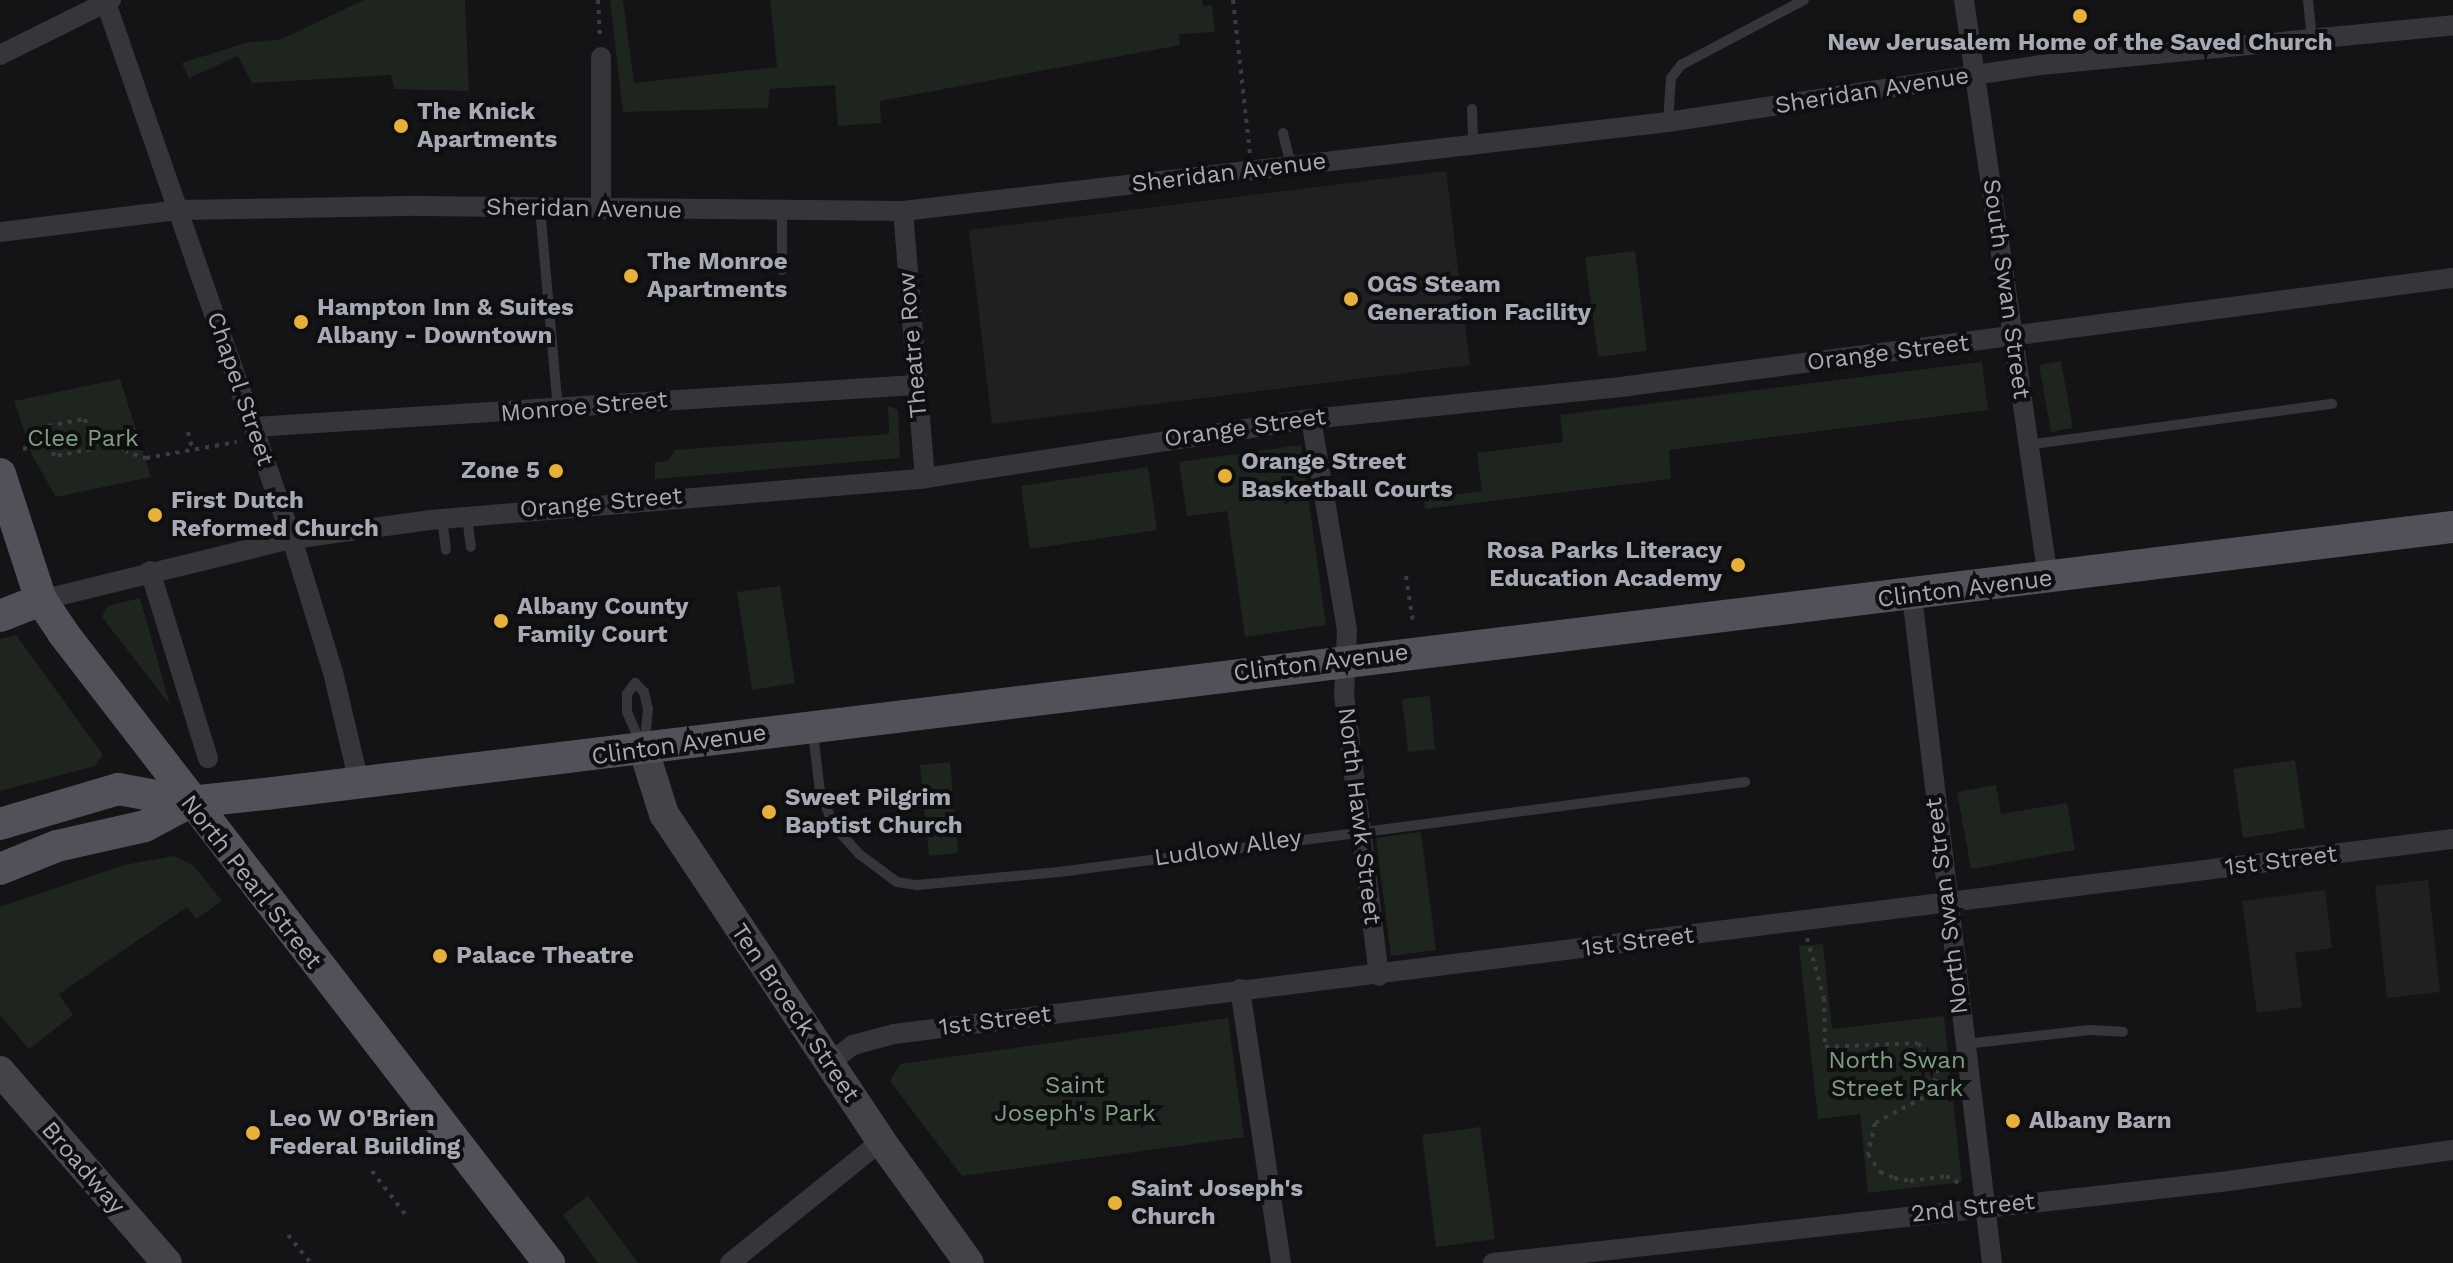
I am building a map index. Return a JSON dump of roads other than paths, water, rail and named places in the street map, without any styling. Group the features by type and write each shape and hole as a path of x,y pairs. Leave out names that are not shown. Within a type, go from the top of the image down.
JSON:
{"main road":[{"name":"North Pearl Street","path":"0,474 41,600 190,802 549,1263"},
{"name":"Clinton Avenue","path":"0,824 118,789 190,802 644,751 1346,659 1912,596 2453,527"},
{"path":"0,616 41,600"},
{"name":"Clinton Avenue","path":"0,869 57,846 145,826 190,802"}],"street":[{"name":"South Swan Street","path":"1964,0 1978,74 2010,338 2048,578"},
{"path":"0,55 107,1"},
{"name":"Chapel Street","path":"107,1 292,539 333,672 359,783"},
{"name":"Sheridan Avenue","path":"0,232 178,210 540,208 903,211 1668,122 1978,74 2453,25"},
{"path":"601,57 601,210"},
{"name":"Theatre Row","path":"903,211 925,478"},
{"name":"Orange Street","path":"41,600 150,571 292,539 442,518 925,478 1311,419 2010,338 2453,278"},
{"name":"Monroe Street","path":"254,427 915,385"},
{"name":"North Hawk Street","path":"1311,419 1347,630 1344,695 1379,976"},
{"path":"150,571 208,758"},
{"name":"North Swan Street","path":"1912,596 1945,903 1992,1263"},
{"name":"Ten Broeck Street","path":"644,751 664,814 881,1141 969,1263"},
{"name":"1st Street","path":"829,1063 853,1045 894,1034 1240,989 1379,976 2453,839"},
{"path":"1240,989 1281,1263"},
{"name":"Broadway","path":"0,1071 167,1263"},
{"path":"730,1263 881,1141"},
{"name":"2nd Street","path":"1493,1263 2221,1182 2453,1150"}],"lane":[{"path":"1668,122 1671,78 1681,65 1804,0"},
{"path":"2308,0 2312,40"},
{"path":"1472,109 1473,145"},
{"path":"1283,133 1291,167"},
{"path":"540,208 558,409"},
{"path":"782,211 782,270"},
{"path":"2027,445 2332,404"},
{"path":"467,516 471,547"},
{"path":"442,518 446,550"},
{"path":"635,683 644,692 648,709 644,751 627,712 627,694 635,683"},
{"name":"Ludlow Alley","path":"813,727 820,792 833,825 859,854 897,882 917,885 1059,872 1360,830 1745,782"},
{"path":"1964,1045 2089,1030 2123,1032"}],"place":[{"name":"New Jerusalem Home of the Saved Church","path":"2080,16"},
{"name":"The Knick Apartments","path":"401,126"},
{"name":"The Monroe Apartments","path":"631,276"},
{"name":"OGS Steam Generation Facility","path":"1351,299"},
{"name":"Hampton Inn & Suites Albany - Downtown","path":"301,322"},
{"name":"Zone 5","path":"556,471"},
{"name":"Orange Street Basketball Courts","path":"1225,476"},
{"name":"First Dutch Reformed Church","path":"155,515"},
{"name":"Rosa Parks Literacy Education Academy","path":"1738,565"},
{"name":"Albany County Family Court","path":"501,621"},
{"name":"Sweet Pilgrim Baptist Church","path":"769,812"},
{"name":"Palace Theatre","path":"440,956"},
{"name":"Albany Barn","path":"2013,1121"},
{"name":"Leo W O'Brien Federal Building","path":"253,1133"},
{"name":"Saint Joseph's Church","path":"1115,1203"}],"park label":[{"name":"Clee Park","path":"83,439"},
{"name":"North Swan Street Park","path":"1897,1075"},
{"name":"Saint Joseph's Park","path":"1075,1100"}]}
